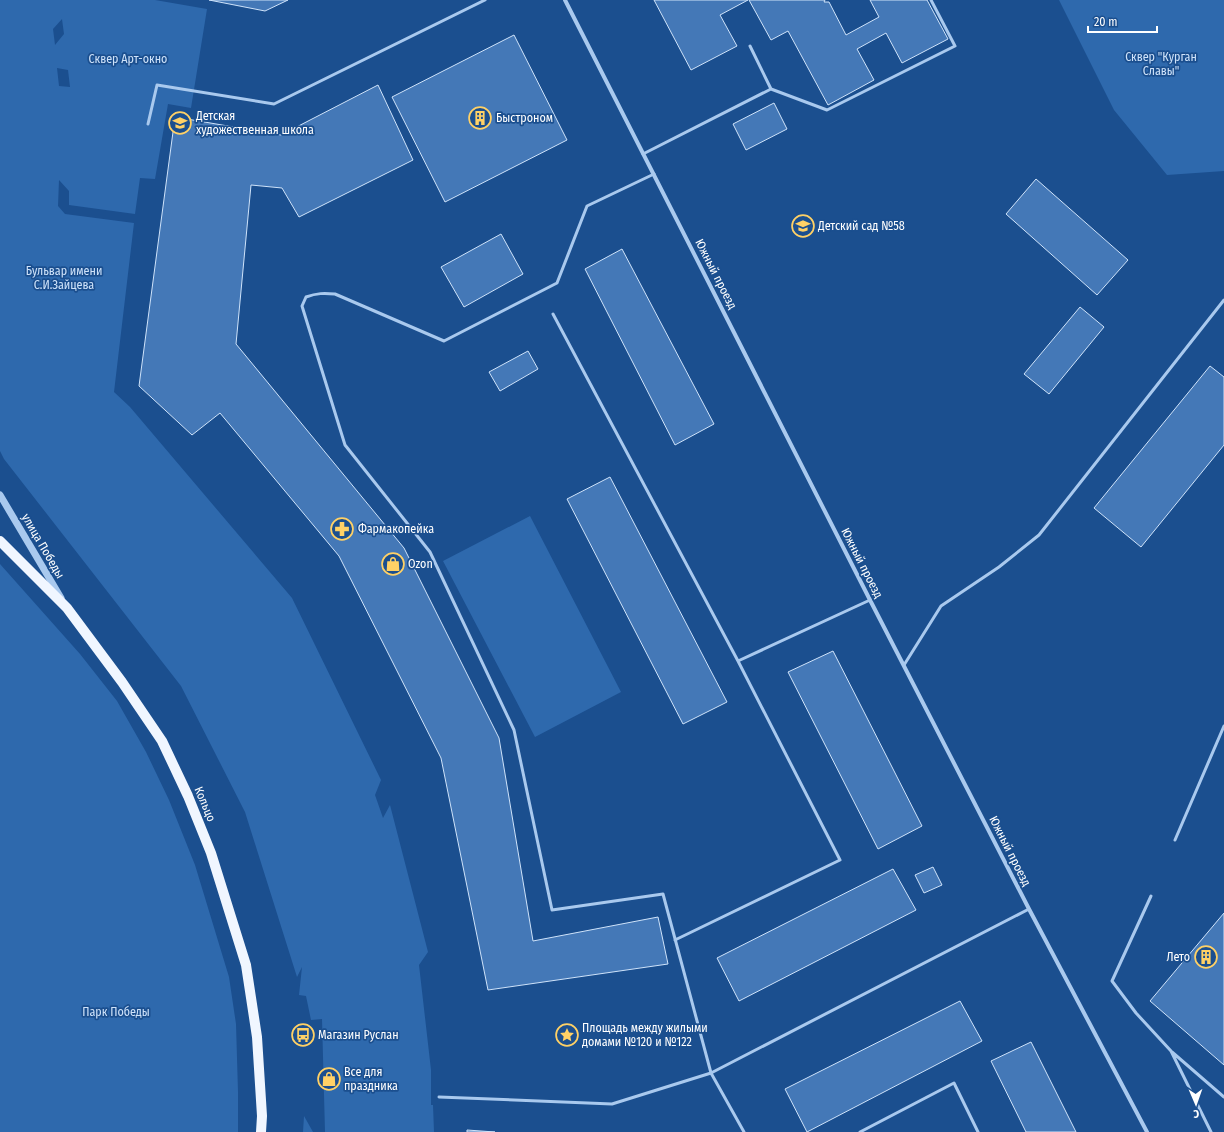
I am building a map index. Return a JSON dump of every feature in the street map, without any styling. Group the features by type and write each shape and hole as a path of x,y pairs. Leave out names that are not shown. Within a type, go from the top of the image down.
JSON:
{"main road":[{"name":"Кольцо","path":"0,541 67,608 122,682 162,741 188,796 211,853 246,965 257,1037 262,1116 261,1132"}],"street":[{"name":"Южный проезд","path":"565,0 870,600 1029,909 1147,1132"},
{"name":"улица Победы","path":"0,495 67,608"}],"lane":[{"path":"148,124 157,85 274,104 485,0"},
{"path":"750,46 771,89 827,110 956,46 931,0"},
{"path":"643,154 771,89"},
{"path":"654,174 587,206 557,282 444,341 335,294 320,293 306,297 302,306 345,445 430,552 514,730 552,910 663,894 712,1073 744,1132"},
{"path":"904,665 941,606 999,567 1039,535 1224,300"},
{"path":"553,314 738,661 840,860 675,940"},
{"path":"738,661 870,600"},
{"path":"1175,840 1224,726"},
{"path":"1151,896 1112,980 1136,1013 1171,1051 1224,1097"},
{"path":"439,1097 612,1104 712,1073 1029,909"},
{"path":"1171,1051 1211,1132"},
{"path":"860,1132 954,1083 978,1132"}],"green space":[{"name":"Бульвар имени С.И.Зайцева","path":"0,0 155,0 207,9 191,108 168,104 155,179 140,178 135,214 69,205 69,191 59,180 58,206 65,214 134,223 114,392 130,407 292,598 381,780 375,795 383,818 390,805 428,952 419,965 431,1070 431,1105 433,1105 434,1132 325,1132 322,1019 311,1020 306,996 299,995 302,967 297,977 245,812 181,686 4,459 0,451","holes":["62,19 64,34 55,45 53,29","57,68 68,70 70,87 59,86"]},
{"name":"Сквер \"Курган Славы\"","path":"1059,0 1224,0 1224,171 1167,175 1114,110"},
{"path":"530,516 621,692 535,737 443,561"},
{"name":"Парк Победы","path":"0,564 80,654 117,701 146,752 169,800 195,865 229,977 236,1024 238,1132 0,1132"},
{"path":"304,1116 313,1132 303,1132"}],"building":[{"path":"209,0 288,0 265,11"},
{"path":"654,0 748,0 720,15 737,46 691,70"},
{"path":"749,0 825,0 824,2 829,2 846,35 879,17 870,0 927,0 948,39 902,63 886,33 857,49 874,80 828,105 788,31 771,40"},
{"name":"Быстроном","path":"514,35 567,140 445,202 392,97"},
{"path":"378,85 413,160 299,217 282,188 251,185 236,344 404,548 499,738 533,941 658,917 668,964 488,990 441,758 339,556 220,413 192,435 139,386 175,117 281,135"},
{"path":"774,103 787,129 746,150 733,124"},
{"path":"1036,179 1128,260 1097,295 1006,214"},
{"path":"501,234 523,274 464,307 441,267"},
{"path":"622,249 714,424 675,445 585,269"},
{"path":"1080,307 1104,327 1049,394 1024,374"},
{"path":"528,351 538,369 500,391 489,372"},
{"path":"1210,366 1224,377 1224,445 1141,547 1094,508"},
{"path":"610,477 727,702 683,724 567,499"},
{"path":"833,651 922,826 878,849 788,672"},
{"path":"933,867 942,885 924,893 915,875"},
{"path":"893,869 916,910 739,1001 717,958"},
{"name":"Лето","path":"1224,913 1224,1065 1150,1001"},
{"path":"960,1001 982,1041 807,1132 785,1089"},
{"path":"1031,1042 1076,1132 1026,1132 991,1061"},
{"path":"467,1130 495,1132 467,1132"}],"place":[{"name":"Быстроном","path":"480,118"},
{"name":"Детская художественная школа","path":"180,123"},
{"name":"Детский сад №58","path":"803,226"},
{"name":"Фармакопейка","path":"342,529"},
{"name":"Ozon","path":"393,564"},
{"name":"Лето","path":"1206,957"},
{"name":"Магазин Руслан","path":"303,1035"},
{"name":"Площадь между жилыми домами №120 и №122","path":"567,1035"},
{"name":"Все для праздника","path":"329,1079"}],"park label":[{"name":"Сквер Арт-окно","path":"128,59"}]}
